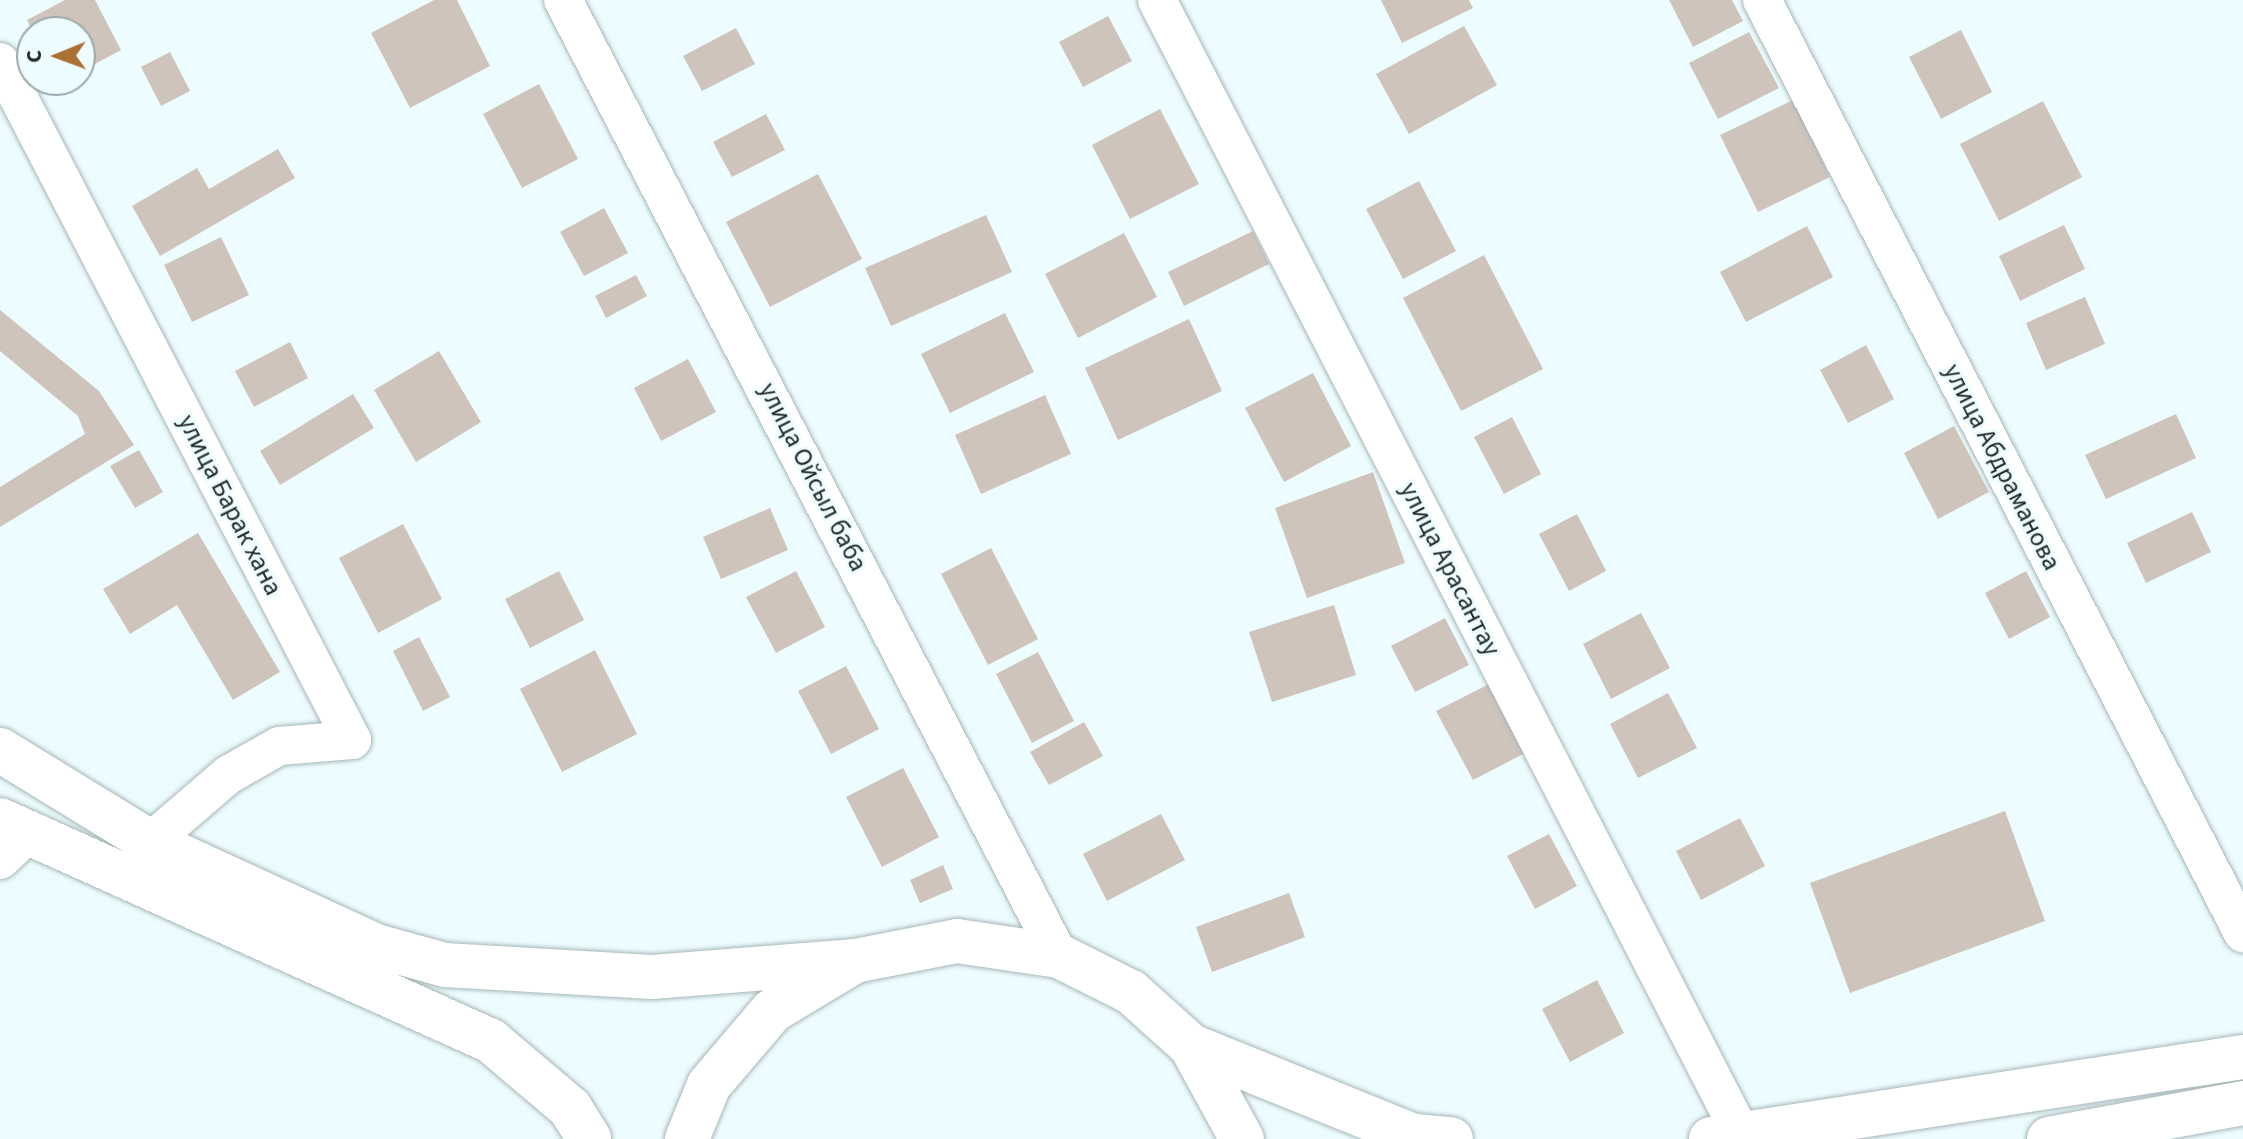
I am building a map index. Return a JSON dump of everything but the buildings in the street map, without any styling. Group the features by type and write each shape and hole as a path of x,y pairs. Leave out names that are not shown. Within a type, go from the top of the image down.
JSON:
{"highway":[{"path":"0,750 150,842 376,946 445,965 652,977 855,961 957,941 1059,956 1131,992 1191,1046 1242,1139"},
{"path":"9,838 491,1041 570,1108 589,1139"},
{"path":"687,1139 709,1085 772,1011 855,961"},
{"path":"1191,1046 1414,1136 1451,1139"},
{"path":"1711,1139 1743,1138 2243,1057"},
{"path":"2049,1139 2243,1103"}],"street":[{"name":"улица Ойсыл баба","path":"563,0 1059,956"},
{"name":"улица Арасантау","path":"1157,0 1743,1138"},
{"name":"улица Абдраманова","path":"1762,0 2243,933"},
{"name":"улица Барак хана","path":"0,62 352,740 279,746 228,775 150,842"}]}
